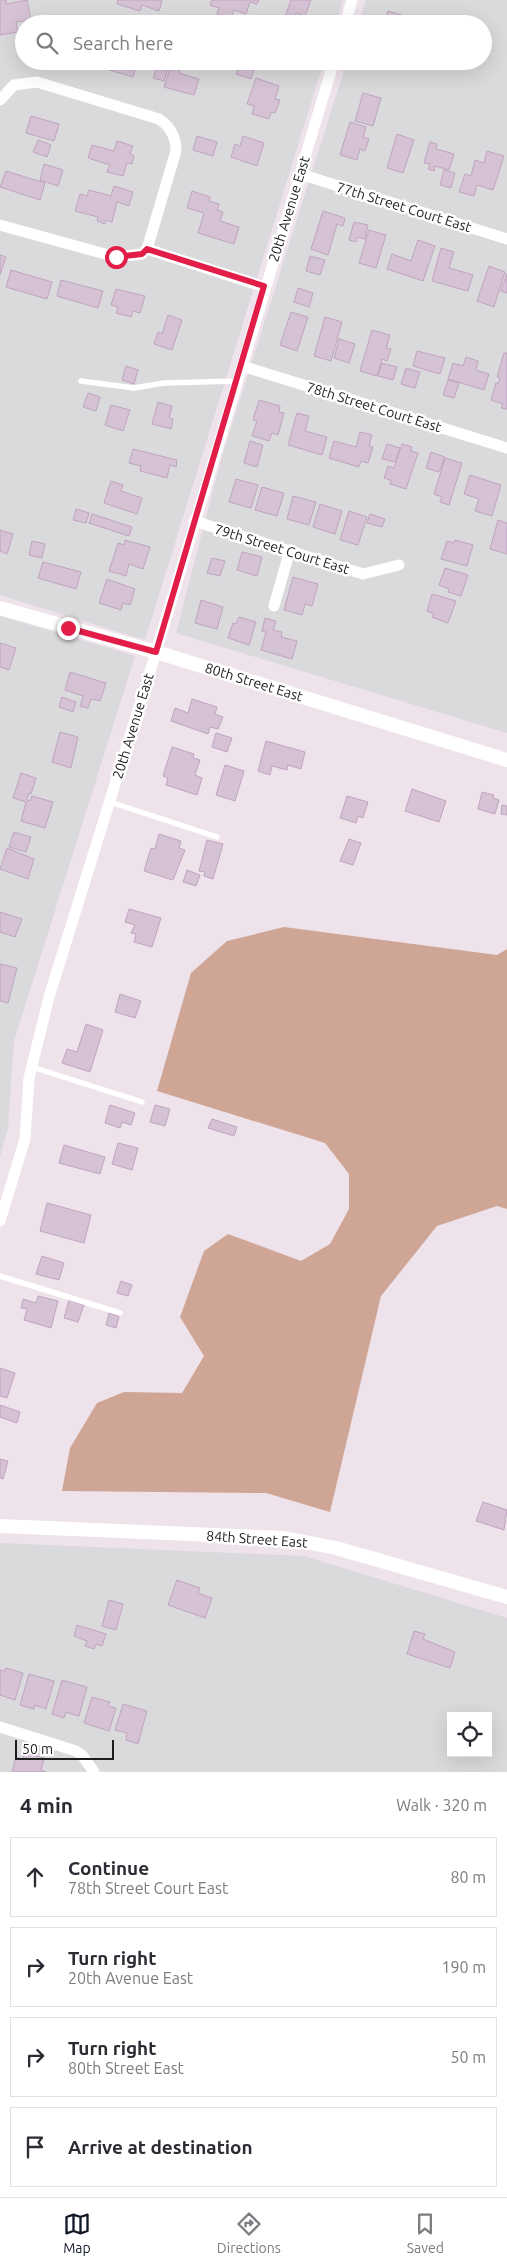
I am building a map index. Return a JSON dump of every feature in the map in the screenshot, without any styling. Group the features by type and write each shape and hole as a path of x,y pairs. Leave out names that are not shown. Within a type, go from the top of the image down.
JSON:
{"street":[{"path":"348,15 352,0"},
{"name":"20th Avenue East","path":"0,1221 25,1139 32,1067 48,997 156,652 242,366 264,286 331,70"},
{"path":"0,100 7,90 19,84 37,82 159,119 167,125 174,136 176,151 147,249 142,254 116,257 0,225"},
{"name":"77th Street Court East","path":"300,174 507,239"},
{"path":"147,249 264,286"},
{"name":"78th Street Court East","path":"242,366 507,448"},
{"name":"79th Street Court East","path":"194,522 364,574 399,565"},
{"path":"274,606 290,550"},
{"name":"80th Street East","path":"0,608 156,652 507,760"},
{"name":"84th Street East","path":"0,1526 284,1538 336,1548 507,1597"},
{"path":"0,1727 76,1750 94,1772"}],"lane":[{"path":"80,381 134,388 164,383 237,381"},
{"path":"110,802 217,837"},
{"path":"32,1067 142,1102"},
{"path":"0,1276 120,1313"}],"shaded area":[{"path":"0,0 343,0 339,15 15,15 15,70 321,70 145,640 0,595"},
{"path":"366,0 507,0 507,733 176,633 221,460 344,70 492,70 492,15 361,15"},
{"path":"0,616 135,656 14,1041 8,1128 0,1157"},
{"path":"284,927 497,955 507,949 507,1209 497,1206 437,1226 381,1296 330,1512 266,1493 62,1491 70,1448 97,1403 124,1392 182,1393 204,1356 180,1317 204,1251 228,1234 301,1261 330,1244 349,1209 349,1174 325,1143 157,1091 191,973 227,941"},
{"path":"0,1543 304,1556 507,1618 507,1772 0,1772"}],"building":[{"path":"0,0 6,0 6,4 27,0 30,15 15,15 15,32 0,35"},
{"path":"118,0 162,0 159,11 142,5 140,11 117,4"},
{"path":"212,0 259,0 257,4 250,2 246,14 234,10 232,15 220,15 217,14 219,8 210,5"},
{"path":"291,0 311,0 305,15 296,13 295,15 286,15"},
{"path":"388,11 401,15 387,15"},
{"path":"110,70 135,70 133,77"},
{"path":"156,70 167,70 164,81 153,78"},
{"path":"169,70 180,70 179,73 199,79 194,95 164,87"},
{"path":"238,70 254,70 251,79 236,74"},
{"path":"256,78 279,86 275,99 280,100 275,113 271,112 269,119 252,114 254,106 247,104"},
{"path":"363,93 381,98 373,126 355,121"},
{"path":"31,116 59,124 54,141 26,133"},
{"path":"350,122 366,127 363,137 369,139 365,151 360,149 357,160 340,155"},
{"path":"397,134 414,140 403,173 387,168"},
{"path":"197,136 217,142 213,156 193,150"},
{"path":"243,136 264,143 257,166 231,157 235,144 240,146"},
{"path":"38,140 51,145 47,157 33,152"},
{"path":"117,141 133,146 130,154 134,156 132,164 127,163 123,176 107,172 110,165 88,158 92,145 114,151"},
{"path":"430,142 437,144 436,149 454,154 449,170 435,166 434,171 428,169 430,164 424,163"},
{"path":"487,151 504,156 493,190 477,185 474,196 459,192 465,174 471,176 475,160 484,163"},
{"path":"44,164 63,170 58,186 40,180"},
{"path":"444,170 455,173 451,188 440,185"},
{"path":"6,171 45,183 40,200 0,187"},
{"path":"114,186 133,192 129,206 117,202 112,222 106,220 105,224 97,221 98,217 75,211 80,194 87,196 89,190 111,196"},
{"path":"192,191 210,197 209,201 219,204 217,210 223,212 220,221 239,227 234,244 198,233 204,213 187,208"},
{"path":"323,211 345,218 343,226 337,224 328,255 311,249"},
{"path":"354,222 368,225 365,239 357,237 356,242 349,240"},
{"path":"369,230 386,235 376,268 359,263"},
{"path":"418,240 435,246 423,281 387,269 392,254 411,261"},
{"path":"441,248 454,252 449,268 473,275 468,291 432,281"},
{"path":"0,255 6,257 0,275"},
{"path":"310,256 325,260 320,275 306,271"},
{"path":"489,266 505,272 494,307 477,301"},
{"path":"11,270 52,282 47,299 6,287"},
{"path":"507,273 507,293 501,291"},
{"path":"61,280 103,291 98,308 57,296"},
{"path":"298,288 313,293 309,307 294,302"},
{"path":"116,289 145,296 140,313 133,311 131,317 116,313 118,307 111,305"},
{"path":"291,312 308,317 297,351 280,345"},
{"path":"168,315 182,320 172,350 154,344 158,332 162,334"},
{"path":"325,317 342,322 331,361 314,356"},
{"path":"372,330 390,335 386,348 391,349 387,361 382,359 377,376 360,371"},
{"path":"339,339 355,344 349,363 334,358"},
{"path":"417,351 445,358 440,374 413,366"},
{"path":"504,353 507,353 507,409 501,408 503,404 491,400 496,383 498,384 500,378 497,377"},
{"path":"466,357 478,361 476,370 489,374 484,390 448,379 453,363 463,366"},
{"path":"382,363 397,367 393,380 378,376"},
{"path":"126,366 138,370 134,384 122,380"},
{"path":"406,368 420,372 415,388 401,384"},
{"path":"448,380 459,383 454,398 443,395"},
{"path":"88,393 100,397 96,411 83,407"},
{"path":"259,400 280,406 279,412 284,413 278,435 272,433 269,441 252,436 257,421 253,420"},
{"path":"158,402 172,406 169,418 173,419 171,429 152,424"},
{"path":"111,405 130,410 123,431 105,425"},
{"path":"297,413 309,416 305,431 327,437 322,455 288,445"},
{"path":"360,432 372,435 369,446 373,447 368,463 361,461 359,467 329,458 334,441 356,447"},
{"path":"250,441 263,445 257,467 244,463"},
{"path":"387,444 400,448 395,462 382,459"},
{"path":"402,444 412,447 411,451 418,453 406,489 390,484 391,480 384,478 388,466 394,468"},
{"path":"133,449 177,460 176,467 170,465 167,478 140,471 141,466 129,463"},
{"path":"431,452 445,457 439,472 426,468"},
{"path":"445,458 462,463 449,505 440,502 442,497 434,494"},
{"path":"470,475 501,485 492,516 475,511 479,499 464,494"},
{"path":"236,479 258,485 251,508 229,502"},
{"path":"111,481 123,485 121,491 142,498 137,514 104,503"},
{"path":"262,487 284,493 277,516 255,510"},
{"path":"293,496 316,502 309,525 287,519"},
{"path":"320,504 342,511 335,534 313,527"},
{"path":"76,509 89,513 86,523 73,520"},
{"path":"349,511 367,517 358,545 340,540"},
{"path":"92,514 132,527 129,536 89,523"},
{"path":"370,514 385,519 382,527 367,523"},
{"path":"498,520 507,523 507,554 490,549"},
{"path":"0,530 13,534 7,554 0,551"},
{"path":"125,540 150,547 143,569 129,564 126,576 109,571 118,543 124,545"},
{"path":"455,540 473,545 467,566 441,559 447,541 454,543"},
{"path":"32,541 45,544 42,558 29,555"},
{"path":"242,552 262,557 257,576 237,570"},
{"path":"212,558 225,561 220,576 207,573"},
{"path":"43,562 81,572 76,589 38,578"},
{"path":"445,568 468,575 461,596 448,592 449,589 439,585"},
{"path":"293,577 318,584 312,606 305,604 302,615 284,610"},
{"path":"107,579 135,589 130,605 123,603 121,610 99,603"},
{"path":"432,594 456,601 448,623 432,617 434,614 427,611"},
{"path":"201,600 223,607 217,629 195,623"},
{"path":"239,617 256,622 249,645 228,638 233,623 236,624"},
{"path":"265,618 276,621 273,630 282,632 281,637 297,641 292,659 261,650 266,632 262,631"},
{"path":"0,643 16,648 9,670 0,667"},
{"path":"70,672 106,683 100,701 91,699 88,708 80,706 83,696 65,690"},
{"path":"62,697 76,702 73,712 59,707"},
{"path":"192,699 217,707 215,714 223,717 218,729 210,727 208,734 171,721 175,708 188,713"},
{"path":"60,732 78,737 71,768 52,762"},
{"path":"216,733 232,738 227,752 212,747"},
{"path":"266,741 305,752 301,769 288,765 287,770 272,766 270,775 258,771"},
{"path":"172,747 194,754 193,758 200,760 195,775 202,778 197,795 166,785 168,778 163,776"},
{"path":"225,765 244,771 235,801 216,795"},
{"path":"21,773 36,778 27,800 30,801 32,796 53,802 45,828 21,821 26,802 13,798"},
{"path":"412,789 446,801 439,822 405,811"},
{"path":"482,792 494,795 493,798 499,800 495,814 478,809"},
{"path":"347,796 368,802 363,818 358,816 356,823 340,818"},
{"path":"502,805 507,806 507,815 501,814"},
{"path":"14,832 31,837 26,852 9,847"},
{"path":"159,834 181,841 179,848 185,850 173,880 144,871 151,848 155,849"},
{"path":"349,839 361,843 353,865 340,861"},
{"path":"207,840 223,844 213,879 204,876 205,872 199,871"},
{"path":"7,848 34,859 28,879 0,869"},
{"path":"187,870 200,875 196,886 183,882"},
{"path":"129,909 161,918 152,947 134,942 136,934 131,933 135,925 125,922"},
{"path":"0,912 22,919 15,937 0,932"},
{"path":"0,964 17,968 8,1003 0,1001"},
{"path":"120,994 141,1001 135,1018 115,1012"},
{"path":"86,1024 103,1030 90,1072 62,1063 67,1049 77,1052"},
{"path":"110,1105 135,1113 131,1125 122,1122 120,1128 105,1123"},
{"path":"155,1105 170,1109 165,1126 150,1122"},
{"path":"212,1119 237,1127 234,1136 208,1128"},
{"path":"118,1143 138,1148 132,1170 112,1164"},
{"path":"64,1145 105,1157 100,1174 59,1163"},
{"path":"47,1203 91,1215 84,1243 40,1231"},
{"path":"42,1256 64,1263 59,1280 36,1274"},
{"path":"121,1281 132,1285 128,1296 117,1293"},
{"path":"38,1296 58,1301 51,1328 24,1320 27,1309 21,1308 23,1299 36,1303"},
{"path":"69,1300 84,1305 78,1322 64,1318"},
{"path":"109,1313 119,1316 116,1328 106,1325"},
{"path":"0,1368 15,1373 7,1398 0,1396"},
{"path":"0,1405 20,1412 17,1423 0,1417"},
{"path":"0,1459 8,1461 3,1479 0,1478"},
{"path":"483,1502 507,1510 504,1530 476,1521"},
{"path":"177,1580 200,1588 198,1593 212,1598 205,1618 168,1605"},
{"path":"109,1600 123,1604 116,1630 102,1626"},
{"path":"77,1625 106,1634 102,1646 96,1644 94,1649 85,1646 87,1641 74,1636"},
{"path":"414,1631 425,1634 423,1639 455,1652 450,1668 407,1654"},
{"path":"6,1668 23,1673 15,1700 0,1695 0,1670 5,1671"},
{"path":"29,1674 54,1681 46,1709 35,1705 34,1709 20,1705"},
{"path":"62,1680 87,1687 79,1716 66,1712 64,1718 52,1714"},
{"path":"92,1697 110,1702 108,1706 116,1708 109,1731 84,1723"},
{"path":"123,1704 147,1711 138,1744 126,1740 127,1733 115,1730"},
{"path":"24,1753 44,1758 41,1770 46,1772 12,1772 16,1757 23,1759"}],"route":[{"path":"68,628 156,652 242,366 264,286 167,257 147,249 142,254 116,257"}]}
